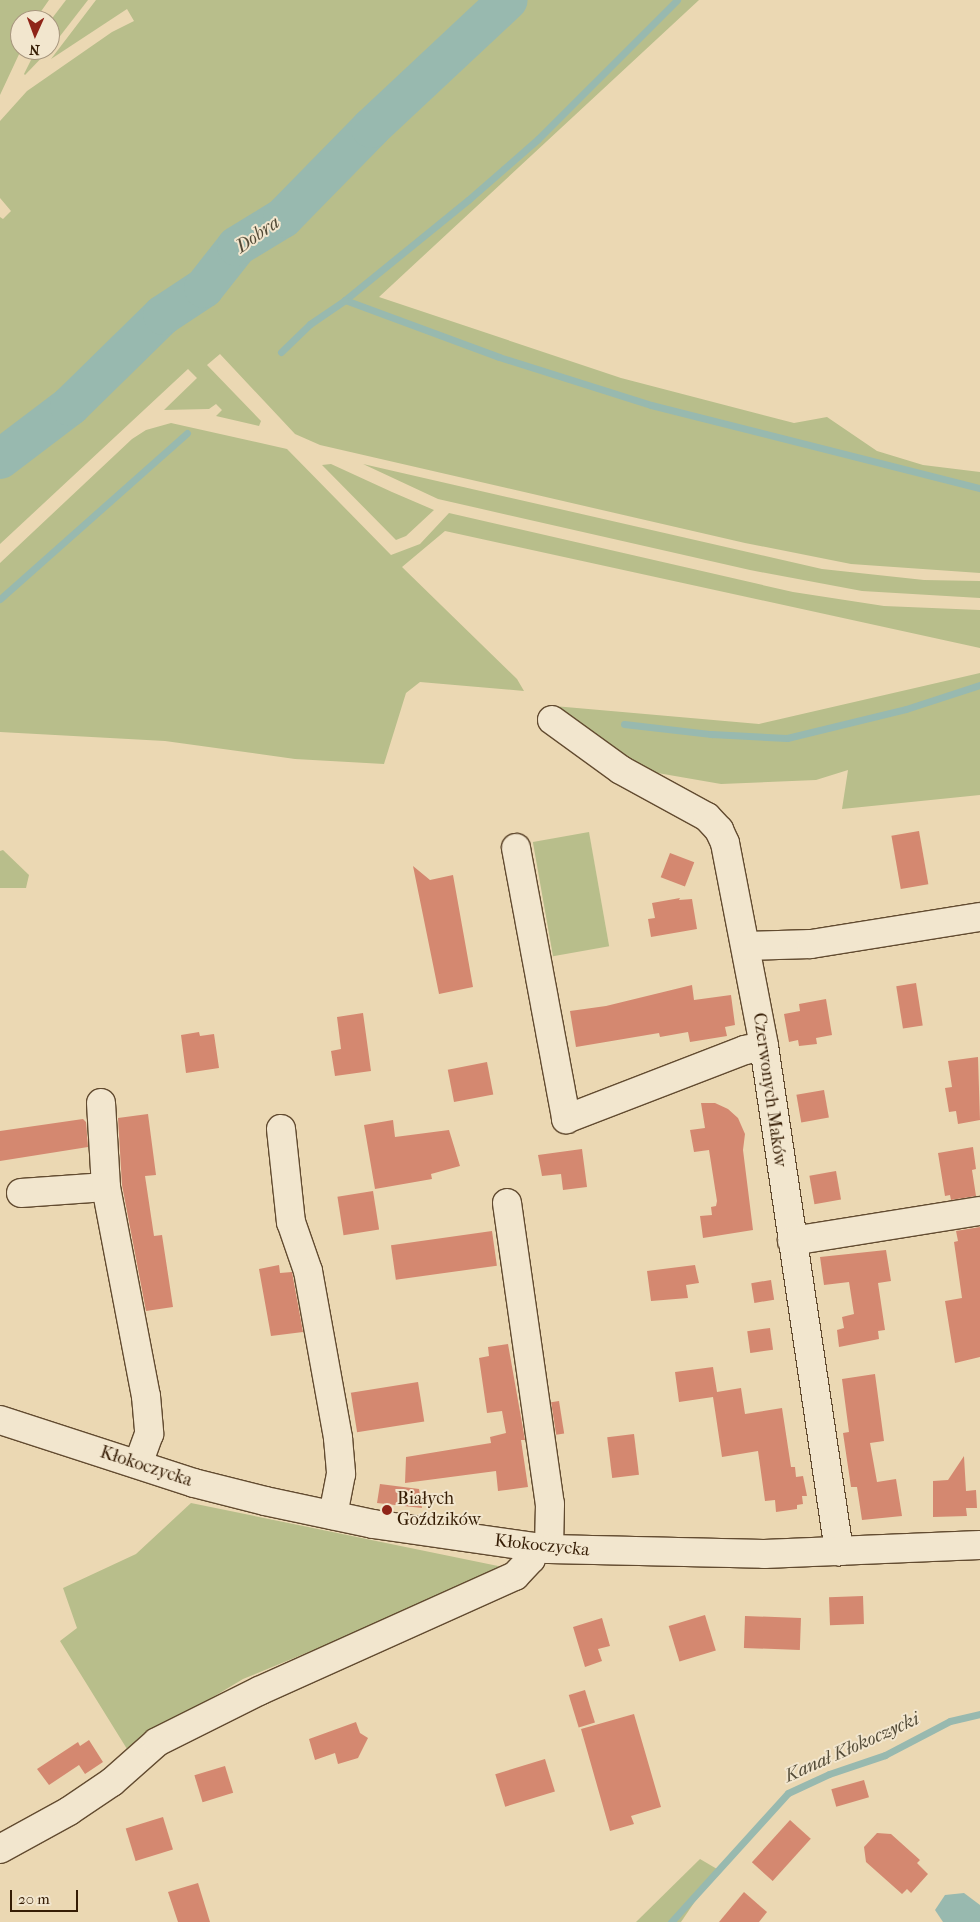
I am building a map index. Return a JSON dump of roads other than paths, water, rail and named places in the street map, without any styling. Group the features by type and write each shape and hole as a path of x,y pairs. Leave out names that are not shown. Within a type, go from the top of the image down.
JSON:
{"street":[{"name":"Czerwonych Maków","path":"552,720 621,770 707,816 719,830 746,946 764,1046 839,1551"},
{"path":"516,848 566,1119 745,1050 764,1046"},
{"path":"746,946 811,944 980,916"},
{"path":"101,1103 106,1187 146,1396 149,1434 138,1464"},
{"path":"281,1129 290,1222 308,1271 338,1438 341,1474 333,1515"},
{"path":"20,1193 106,1187"},
{"path":"0,1849 69,1811 112,1782 157,1742 259,1691 515,1576 541,1548 550,1504 507,1204"},
{"path":"792,1241 980,1211"},
{"name":"Kłokoczycka","path":"0,1420 212,1487 373,1524 541,1548 754,1554 980,1545"}],"water":[{"path":"964,1893 980,1905 980,1922 943,1922 935,1910 945,1895"}],"waterway":[{"name":"Dobra","path":"0,459 70,406 163,315 204,288 237,246 283,218 371,128 508,0"},
{"path":"677,0 538,139 468,200 345,300 499,357 651,405 980,488"},
{"path":"281,352 310,324 345,300"},
{"path":"0,599 187,433"},
{"path":"624,724 711,734 787,738 906,709 980,685"},
{"name":"Kanał Kłokoczycki","path":"671,1922 788,1793 829,1774 885,1755 950,1721 980,1714"}],"place":[{"name":"Białych Goździków","path":"387,1510"}]}
